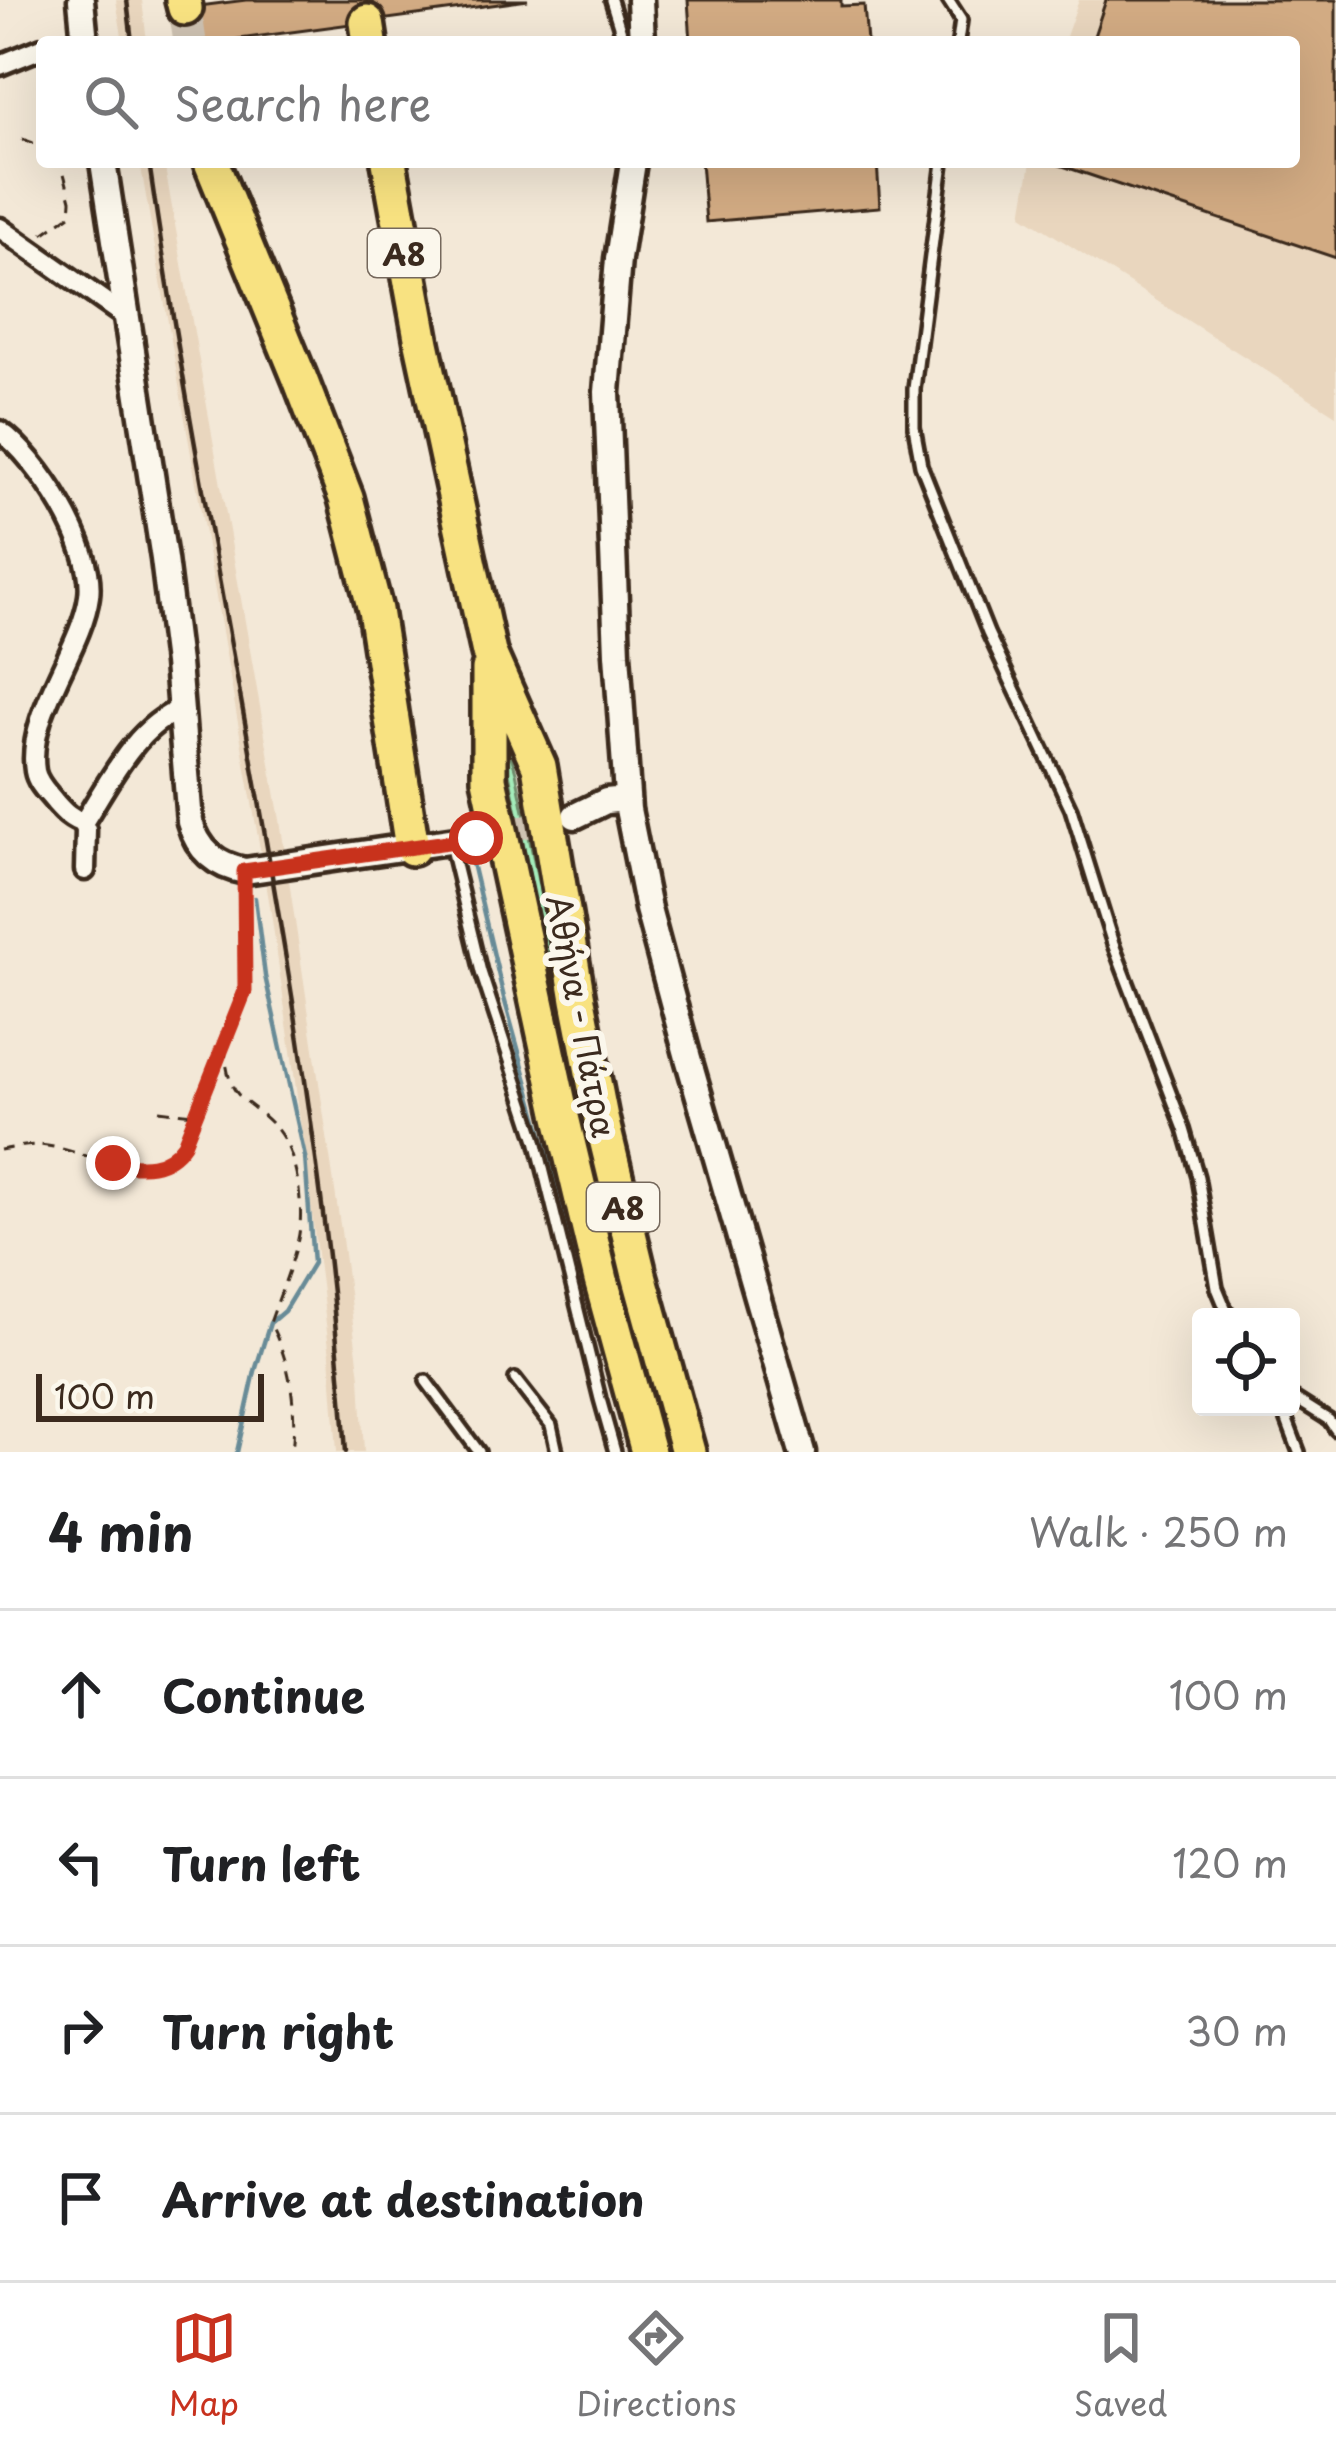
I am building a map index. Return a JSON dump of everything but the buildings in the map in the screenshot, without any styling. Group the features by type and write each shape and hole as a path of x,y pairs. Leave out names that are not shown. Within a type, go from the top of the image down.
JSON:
{"highway":[{"path":"213,168 346,498 375,610 412,848"},
{"name":"Αθήνα - Πάτρα","path":"390,168 422,343 489,653 538,766 601,1118 688,1452"},
{"name":"Αθήνα - Πάτρα","path":"489,653 489,779 564,1126 648,1452"}],"street":[{"path":"79,36 81,0"},
{"path":"640,0 642,36"},
{"path":"0,65 36,50"},
{"path":"105,168 164,559 193,832 212,859 244,871 476,838"},
{"path":"632,168 618,259 608,392 628,808 648,909 688,1058 802,1452"},
{"path":"0,228 126,317"},
{"path":"0,431 30,458 50,485 83,550 88,571 87,608 51,694 35,758 39,783 72,820 83,823"},
{"path":"83,823 145,734 165,716 182,710"},
{"path":"83,823 85,869"}],"lane":[{"path":"611,0 622,36"},
{"path":"948,0 961,20 959,36"},
{"path":"942,168 914,389 921,465 988,633 1071,808 1113,944 1184,1129 1198,1177 1216,1288 1225,1308"},
{"path":"450,842 482,972 536,1140 616,1452"},
{"path":"515,1379 551,1425 557,1452"},
{"path":"426,1381 479,1452"},
{"path":"1300,1402 1336,1430"},
{"path":"1285,1416 1299,1452"}],"path":[{"path":"22,139 36,144"},
{"path":"18,242 44,234 70,215 63,168"},
{"path":"0,1150 36,1145 138,1168 174,1158 184,1144 245,991 244,871"},
{"path":"224,1044 231,1085 241,1101 283,1136 295,1174 298,1240 270,1323 288,1364 292,1452"},
{"path":"159,1110 194,1114"}],"shaded area":[{"path":"116,0 142,0 146,36 122,36"},
{"path":"1079,0 1336,0 1336,415 1022,215 1030,168 1300,168 1300,36 1066,36"},
{"path":"141,168 165,168 280,820 341,1231 360,1377 364,1452 337,1452 330,1355 270,906"}],"green space":[{"path":"508,746 587,1123 672,1452 664,1452 579,1124 509,773"}],"waterway":[{"path":"471,859 504,998 630,1452"},
{"path":"237,1452 270,1323 284,1311 313,1263 305,1157 265,976 255,898"}],"tunnel":[{"path":"185,8 189,36"},
{"path":"484,836 562,818"}],"railway":[{"path":"127,0 131,36"},
{"path":"150,168 312,1127 346,1452"}],"route":[{"path":"113,1163 138,1168 158,1165 174,1158 184,1144 245,991 244,871 476,838"}]}
